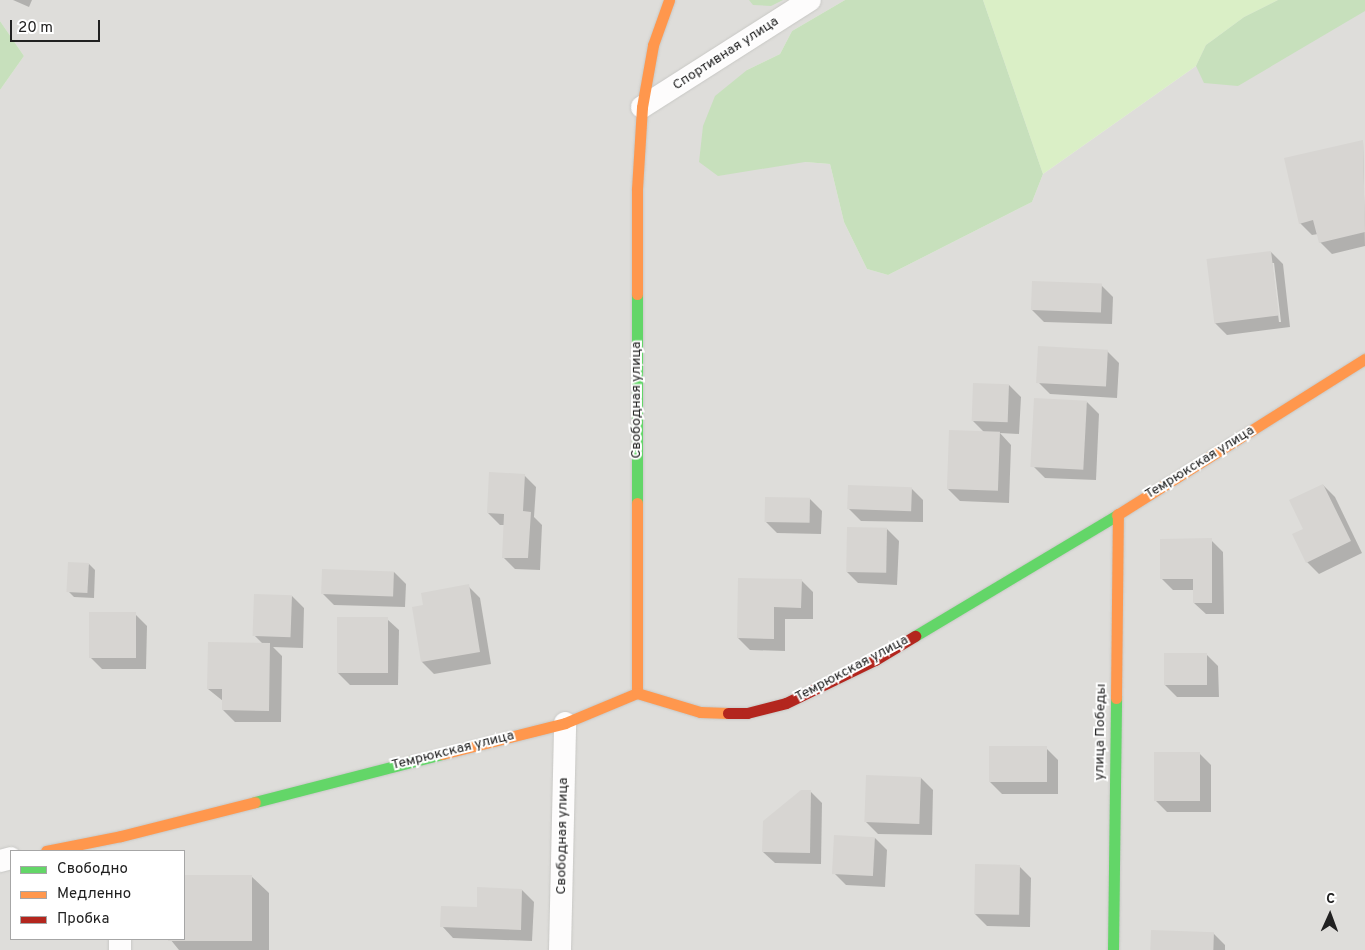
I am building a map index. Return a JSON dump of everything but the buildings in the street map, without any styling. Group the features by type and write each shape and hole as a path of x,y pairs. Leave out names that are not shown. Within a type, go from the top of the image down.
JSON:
{"street":[{"name":"Свободная улица","path":"637,693 637,189 642,107 654,45 669,0"},
{"name":"Спортивная улица","path":"642,107 810,0"},
{"name":"Темрюкская улица","path":"55,850 121,843 565,723 637,693 700,712 747,713 786,703 875,660 1118,514 1365,359"},
{"name":"улица Победы","path":"1113,950 1118,514"},
{"name":"Свободная улица","path":"560,950 565,723"}],"shaded area":[{"path":"0,0 845,0 792,31 780,54 747,70 805,162 830,164 844,222 867,269 888,275 1032,202 1043,174 1196,66 1206,45 1278,0 1365,0 1365,950 0,950 0,90 24,56 0,21"}],"green space":[{"path":"749,0 783,0 771,6 753,5"},
{"path":"845,0 983,0 1043,174 1032,202 888,275 867,269 844,222 830,164 805,162 718,176 699,162 703,126 715,96 747,70 780,54 792,31"},
{"path":"983,0 1278,0 1244,17 1206,45 1196,66 1043,174"},
{"path":"1278,0 1365,0 1365,11 1238,86 1204,83 1196,66 1206,45 1244,17"},
{"path":"0,21 24,56 0,90"}],"traffic: fast":[{"path":"637,294 637,503"},
{"path":"915,636 1117,515"},
{"path":"1113,950 1116,698"},
{"path":"255,802 442,754"}],"traffic: slow":[{"path":"637,294 637,189 642,107 653,45 669,0"},
{"path":"1117,515 1365,359"},
{"path":"637,503 637,693"},
{"path":"1116,698 1118,514"},
{"path":"442,754 565,723 637,693 700,712 728,713"},
{"path":"51,850 121,836 255,802"}],"traffic: jam":[{"path":"728,713 747,713 786,703 875,660 915,636"}]}
